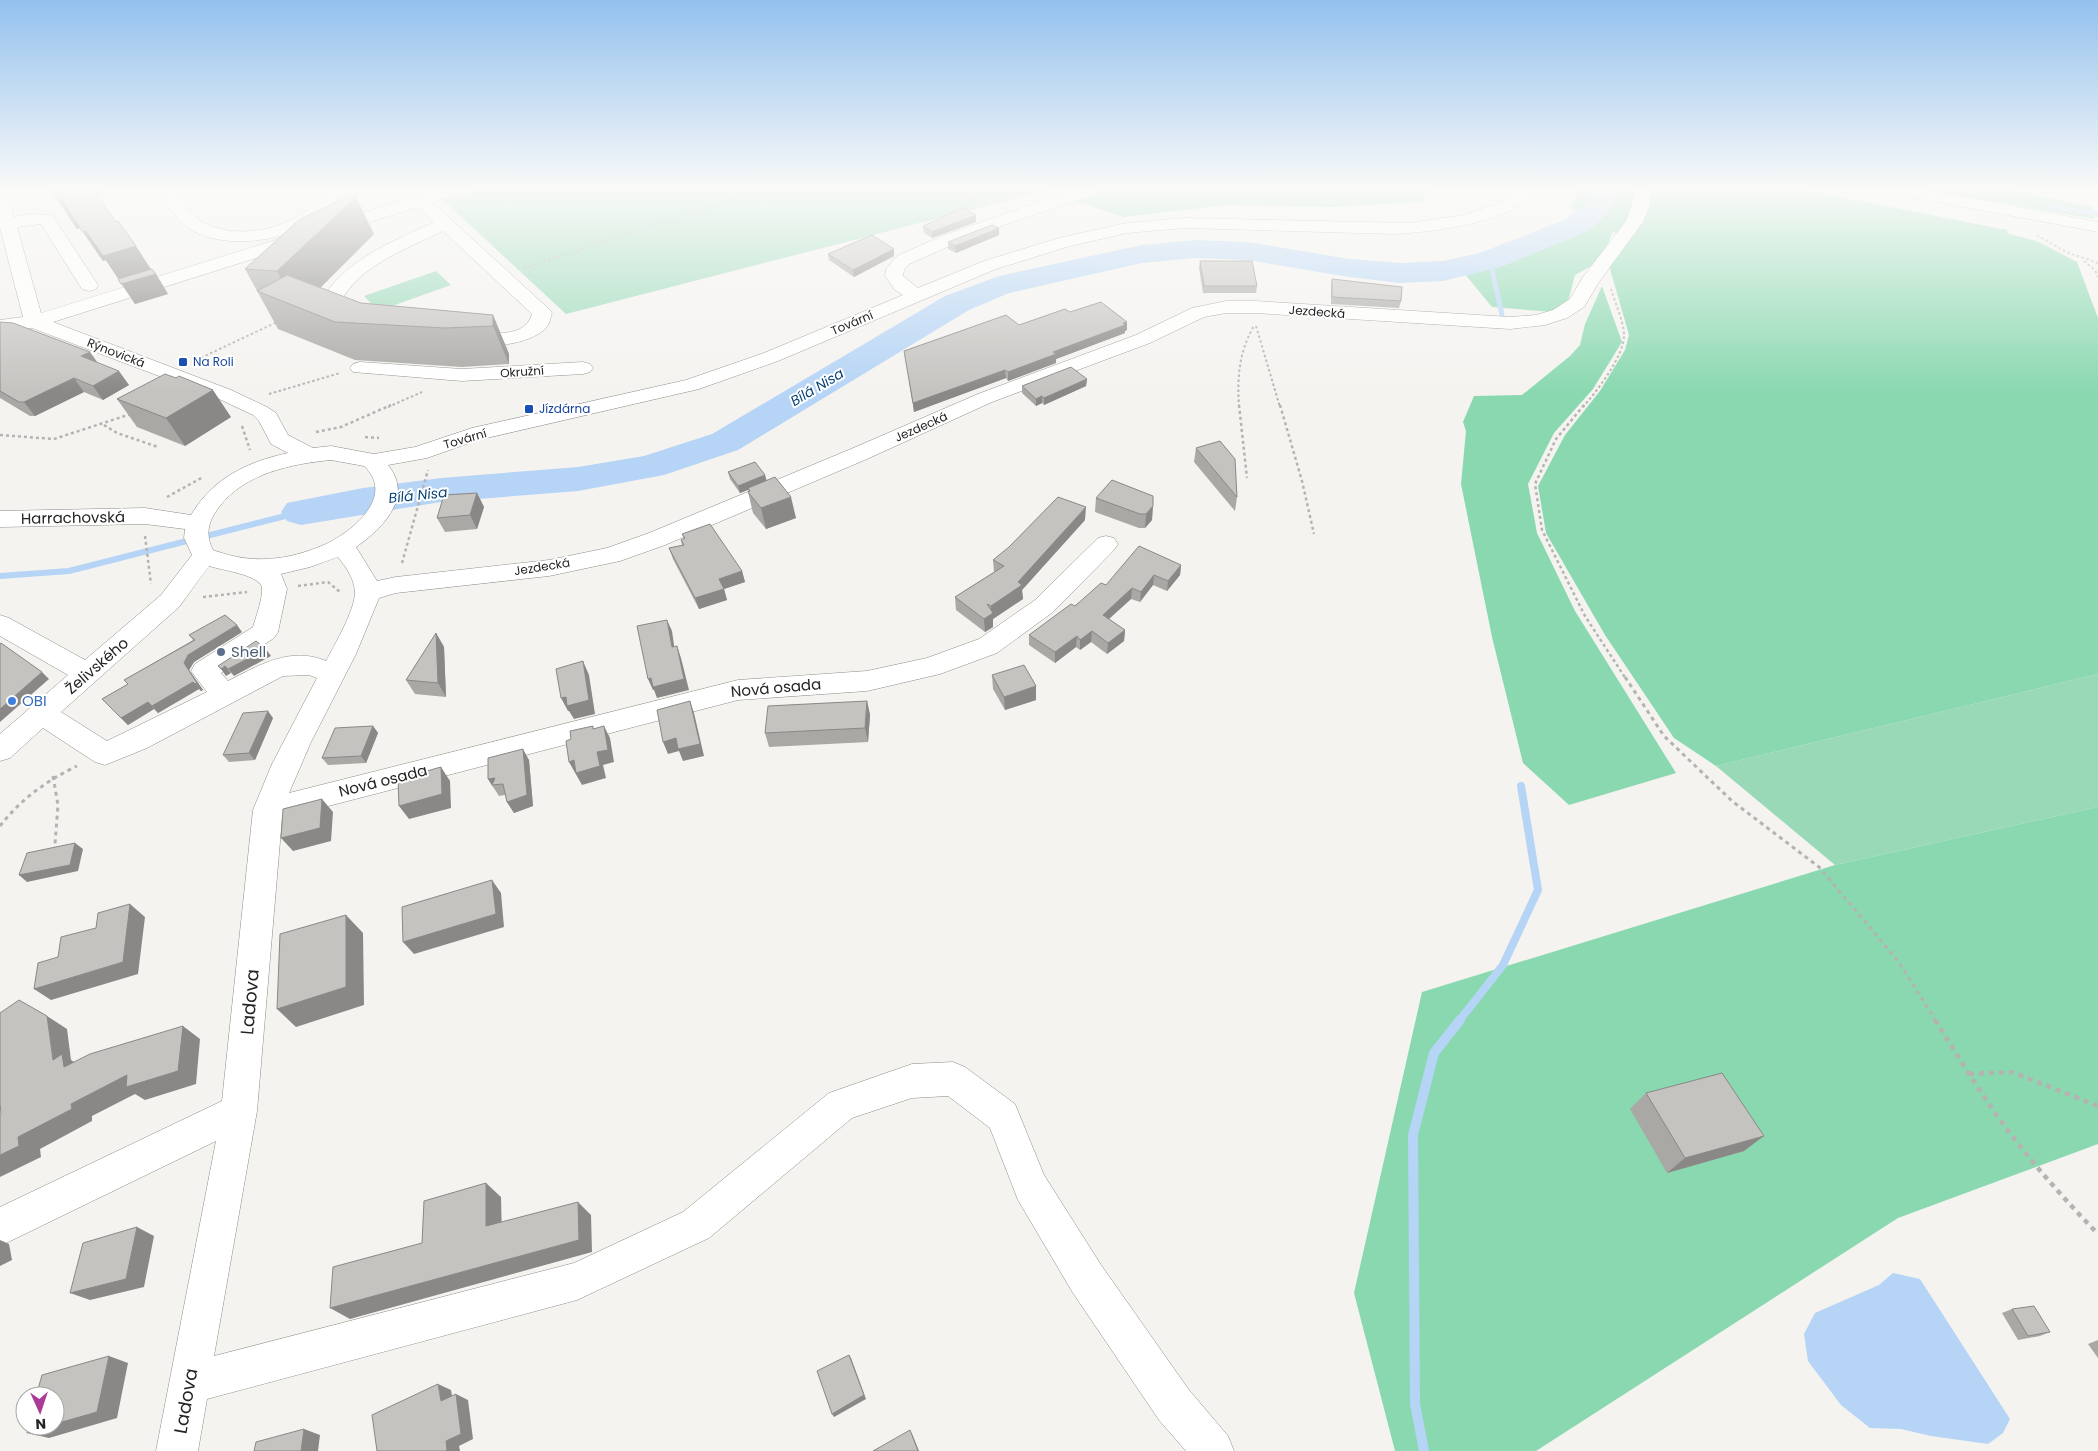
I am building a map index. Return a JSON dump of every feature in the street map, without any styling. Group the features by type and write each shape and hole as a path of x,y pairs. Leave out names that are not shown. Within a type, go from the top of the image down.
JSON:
{"street":[{"path":"17,258 34,322"},
{"path":"71,258 89,285"},
{"path":"0,326 34,322 237,258"},
{"path":"369,324 334,311 330,303 333,293 343,282 379,258"},
{"path":"453,338 504,340 523,335 539,324 542,313 483,258"},
{"path":"908,258 903,260 895,269 894,276 902,286 918,296"},
{"name":"Tovární","path":"382,475 419,453 472,435 692,385 771,358 990,265 1012,258"},
{"name":"Jezdecká","path":"363,581 396,585 549,568 611,555 657,539 986,398 1143,339 1199,312 1226,307 1479,322 1538,321 1560,314 1577,303 1608,258"},
{"name":"Rýnovická","path":"34,322 224,394 260,411 268,418 279,439"},
{"path":"462,375 486,339"},
{"name":"Okružní","path":"360,368 462,375 583,368"},
{"path":"224,694 204,671 265,632 275,589 271,578 203,553 195,538 197,523 210,501 250,458 279,439 310,455"},
{"path":"245,567 282,565 310,558 342,545 371,523 382,509 387,497 382,475 350,455 310,455 269,464 250,458"},
{"name":"Harrachovská","path":"146,526 210,501"},
{"name":"Harrachovská","path":"0,519 52,519 146,526 197,523"},
{"name":"Nová osada","path":"268,810 738,690 867,681 932,667 988,646 1044,606 1106,544"},
{"path":"342,545 363,581"},
{"name":"Želivského","path":"0,750 88,674 203,553"},
{"path":"310,558 363,581"},
{"name":"Želivského","path":"161,597 245,567"},
{"name":"Ladova","path":"177,1451 239,1111 268,810 278,780 334,674 362,611 363,581"},
{"path":"0,624 88,674"},
{"path":"42,714 105,754 137,740 279,667 311,665 334,674"},
{"path":"190,1383 577,1281 696,1225 841,1105 912,1081 952,1080 1003,1116 1031,1187 1087,1279 1174,1406 1213,1451"},
{"path":"0,1227 239,1111"}],"path":[{"path":"523,268 554,258"},
{"path":"2079,258 2098,263"},
{"path":"2082,259 2095,270 2098,277"},
{"path":"1591,280 1608,284 1612,290 1624,332 1623,346 1597,390 1556,439 1535,484 1542,530 1585,616 1664,736 1732,801 1819,867 1898,961 1969,1074 2012,1136 2066,1200 2098,1234"},
{"path":"189,363 278,322"},
{"path":"1247,478 1238,404 1242,350 1248,333 1256,324 1302,481 1314,534"},
{"path":"264,395 360,368"},
{"path":"314,433 341,428 462,375"},
{"path":"0,436 54,439 135,413"},
{"path":"103,424 117,433 158,447"},
{"path":"332,429 338,433"},
{"path":"357,436 386,439"},
{"path":"161,597 149,565 146,526 153,506 204,476"},
{"path":"396,585 425,485"},
{"path":"200,597 275,589"},
{"path":"0,826 14,808 32,791 53,776 105,754"},
{"path":"53,776 58,805 55,844"},
{"path":"1969,1074 2012,1072 2098,1106"}],"green space":[{"path":"505,258 785,258 566,314"},
{"path":"1512,258 1603,258 1575,275 1565,313 1492,307 1464,273 1507,261"},
{"path":"1610,258 2069,258 2077,262 2098,318 2098,674 1716,766 1674,738 1605,635 1546,533 1538,486 1565,435 1600,391 1625,350 1629,335 1608,262"},
{"path":"436,271 451,285 378,311 364,296"},
{"path":"1602,286 1622,342 1593,389 1554,433 1528,484 1537,533 1575,611 1676,773 1569,805 1523,763 1492,637 1461,484 1466,431 1463,422 1474,396 1522,395 1570,356 1580,345 1585,324"},
{"path":"2098,674 2098,807 1835,865 1716,766"},
{"path":"2098,807 2098,1144 1898,1218 1536,1451 1395,1451 1354,1293 1422,992 1835,865"}],"water":[{"path":"1893,1273 1920,1279 2010,1419 2003,1433 1988,1444 1931,1436 1901,1429 1870,1428 1841,1405 1808,1361 1804,1334 1815,1313 1879,1285"}],"building":[{"path":"257,258 291,258 277,271 245,269"},
{"path":"834,258 877,258 853,270"},
{"path":"1200,261 1252,261 1257,286 1204,286"},
{"path":"152,269 156,274 121,284 118,279"},
{"path":"287,275 361,303 493,315 493,326 445,328 335,322 257,291"},
{"path":"1332,279 1402,287 1401,301 1332,297"},
{"path":"1101,302 1127,322 1123,323 1125,325 1053,352 1056,354 1008,372 1005,370 913,403 904,351 1006,315 1019,325 1065,309 1070,312"},
{"path":"0,322 13,323 90,352 81,356 119,371 93,386 74,378 24,402 19,402 0,391"},
{"path":"1071,367 1087,379 1044,398 1042,396 1036,399 1022,386"},
{"path":"165,374 176,378 179,376 213,390 166,418 117,399"},
{"path":"1220,441 1235,459 1237,497 1196,448"},
{"path":"755,462 765,475 738,486 728,472"},
{"path":"775,477 791,497 761,508 748,492 750,491 748,488"},
{"path":"1112,480 1153,496 1153,506 1146,514 1140,514 1096,498"},
{"path":"477,493 470,515 437,518 444,495"},
{"path":"1058,497 1086,507 1018,582 1022,585 991,606 987,604 993,613 984,619 955,597 1004,566 993,560 1009,547"},
{"path":"710,524 742,571 719,579 724,589 695,598 669,548 684,545 681,540 685,538 682,534"},
{"path":"1139,546 1181,565 1168,581 1154,575 1141,592 1132,588 1103,615 1125,630 1108,643 1092,631 1080,640 1077,636 1055,652 1029,635 1071,604 1075,606 1101,583 1106,585"},
{"path":"225,615 237,625 188,655 184,663 197,683 193,682 152,706 148,702 121,718 102,699 128,684 124,680 195,640 189,635"},
{"path":"667,620 672,647 677,646 684,679 653,687 651,678 648,679 637,626"},
{"path":"436,633 438,683 406,680"},
{"path":"256,641 266,649 228,669 225,666 221,669 218,666"},
{"name":"OBI","path":"0,644 42,672 0,709"},
{"path":"583,661 589,700 567,706 566,697 561,698 556,669"},
{"path":"1024,665 1036,686 1004,697 992,675"},
{"path":"690,701 700,744 678,749 676,738 663,742 657,710"},
{"path":"867,701 865,728 765,733 768,706"},
{"path":"268,711 249,753 223,755 243,713"},
{"path":"373,726 361,756 322,758 335,728"},
{"path":"593,726 593,729 604,726 608,750 597,752 600,766 576,773 574,760 569,762 566,741 571,739 570,731"},
{"path":"523,749 527,795 507,802 503,784 492,785 495,778 488,779 488,758"},
{"path":"441,767 442,794 399,806 398,779"},
{"path":"322,799 320,828 281,838 283,809"},
{"path":"75,843 70,865 19,875 27,853"},
{"path":"492,880 496,914 403,942 402,907"},
{"path":"130,904 123,962 34,989 38,963 58,957 61,937 96,928 98,913"},
{"path":"346,915 346,987 277,1009 280,934"},
{"path":"19,1000 47,1016 53,1060 62,1054 64,1067 90,1054 183,1026 178,1071 126,1087 127,1075 71,1104 72,1109 18,1137 19,1146 0,1155 0,1013"},
{"path":"1722,1073 1764,1136 1685,1158 1646,1093"},
{"path":"486,1183 486,1226 578,1202 579,1240 330,1308 333,1267 422,1243 424,1201"},
{"path":"137,1227 126,1279 70,1293 83,1243"},
{"path":"2034,1306 2050,1332 2028,1336 2012,1309"},
{"path":"849,1355 864,1395 832,1414 817,1371"},
{"path":"109,1356 97,1412 65,1421 65,1386 39,1386 42,1375"},
{"path":"438,1384 441,1401 456,1394 461,1434 446,1441 447,1451 377,1451 372,1415"},
{"path":"304,1429 301,1451 254,1451 256,1442"},
{"path":"910,1430 918,1451 873,1451"}],"waterway":[{"name":"Bílá Nisa","path":"301,512 441,490 578,479 650,467 725,442 957,303 999,286 1125,258"},
{"name":"Bílá Nisa","path":"1288,258 1349,268 1400,273 1443,271 1496,258"},
{"path":"1490,260 1502,315"},
{"name":"Bílá Nisa","path":"0,576 69,571 301,512"},
{"path":"1459,1021 1503,965 1538,890 1521,786"},
{"path":"1424,1451 1415,1404 1413,1135 1434,1053 1460,1020"}],"place":[{"name":"Na Roli","path":"183,362"},
{"name":"Jízdárna","path":"529,409"},
{"name":"Shell","path":"221,652"},
{"name":"OBI","path":"12,701"}]}
